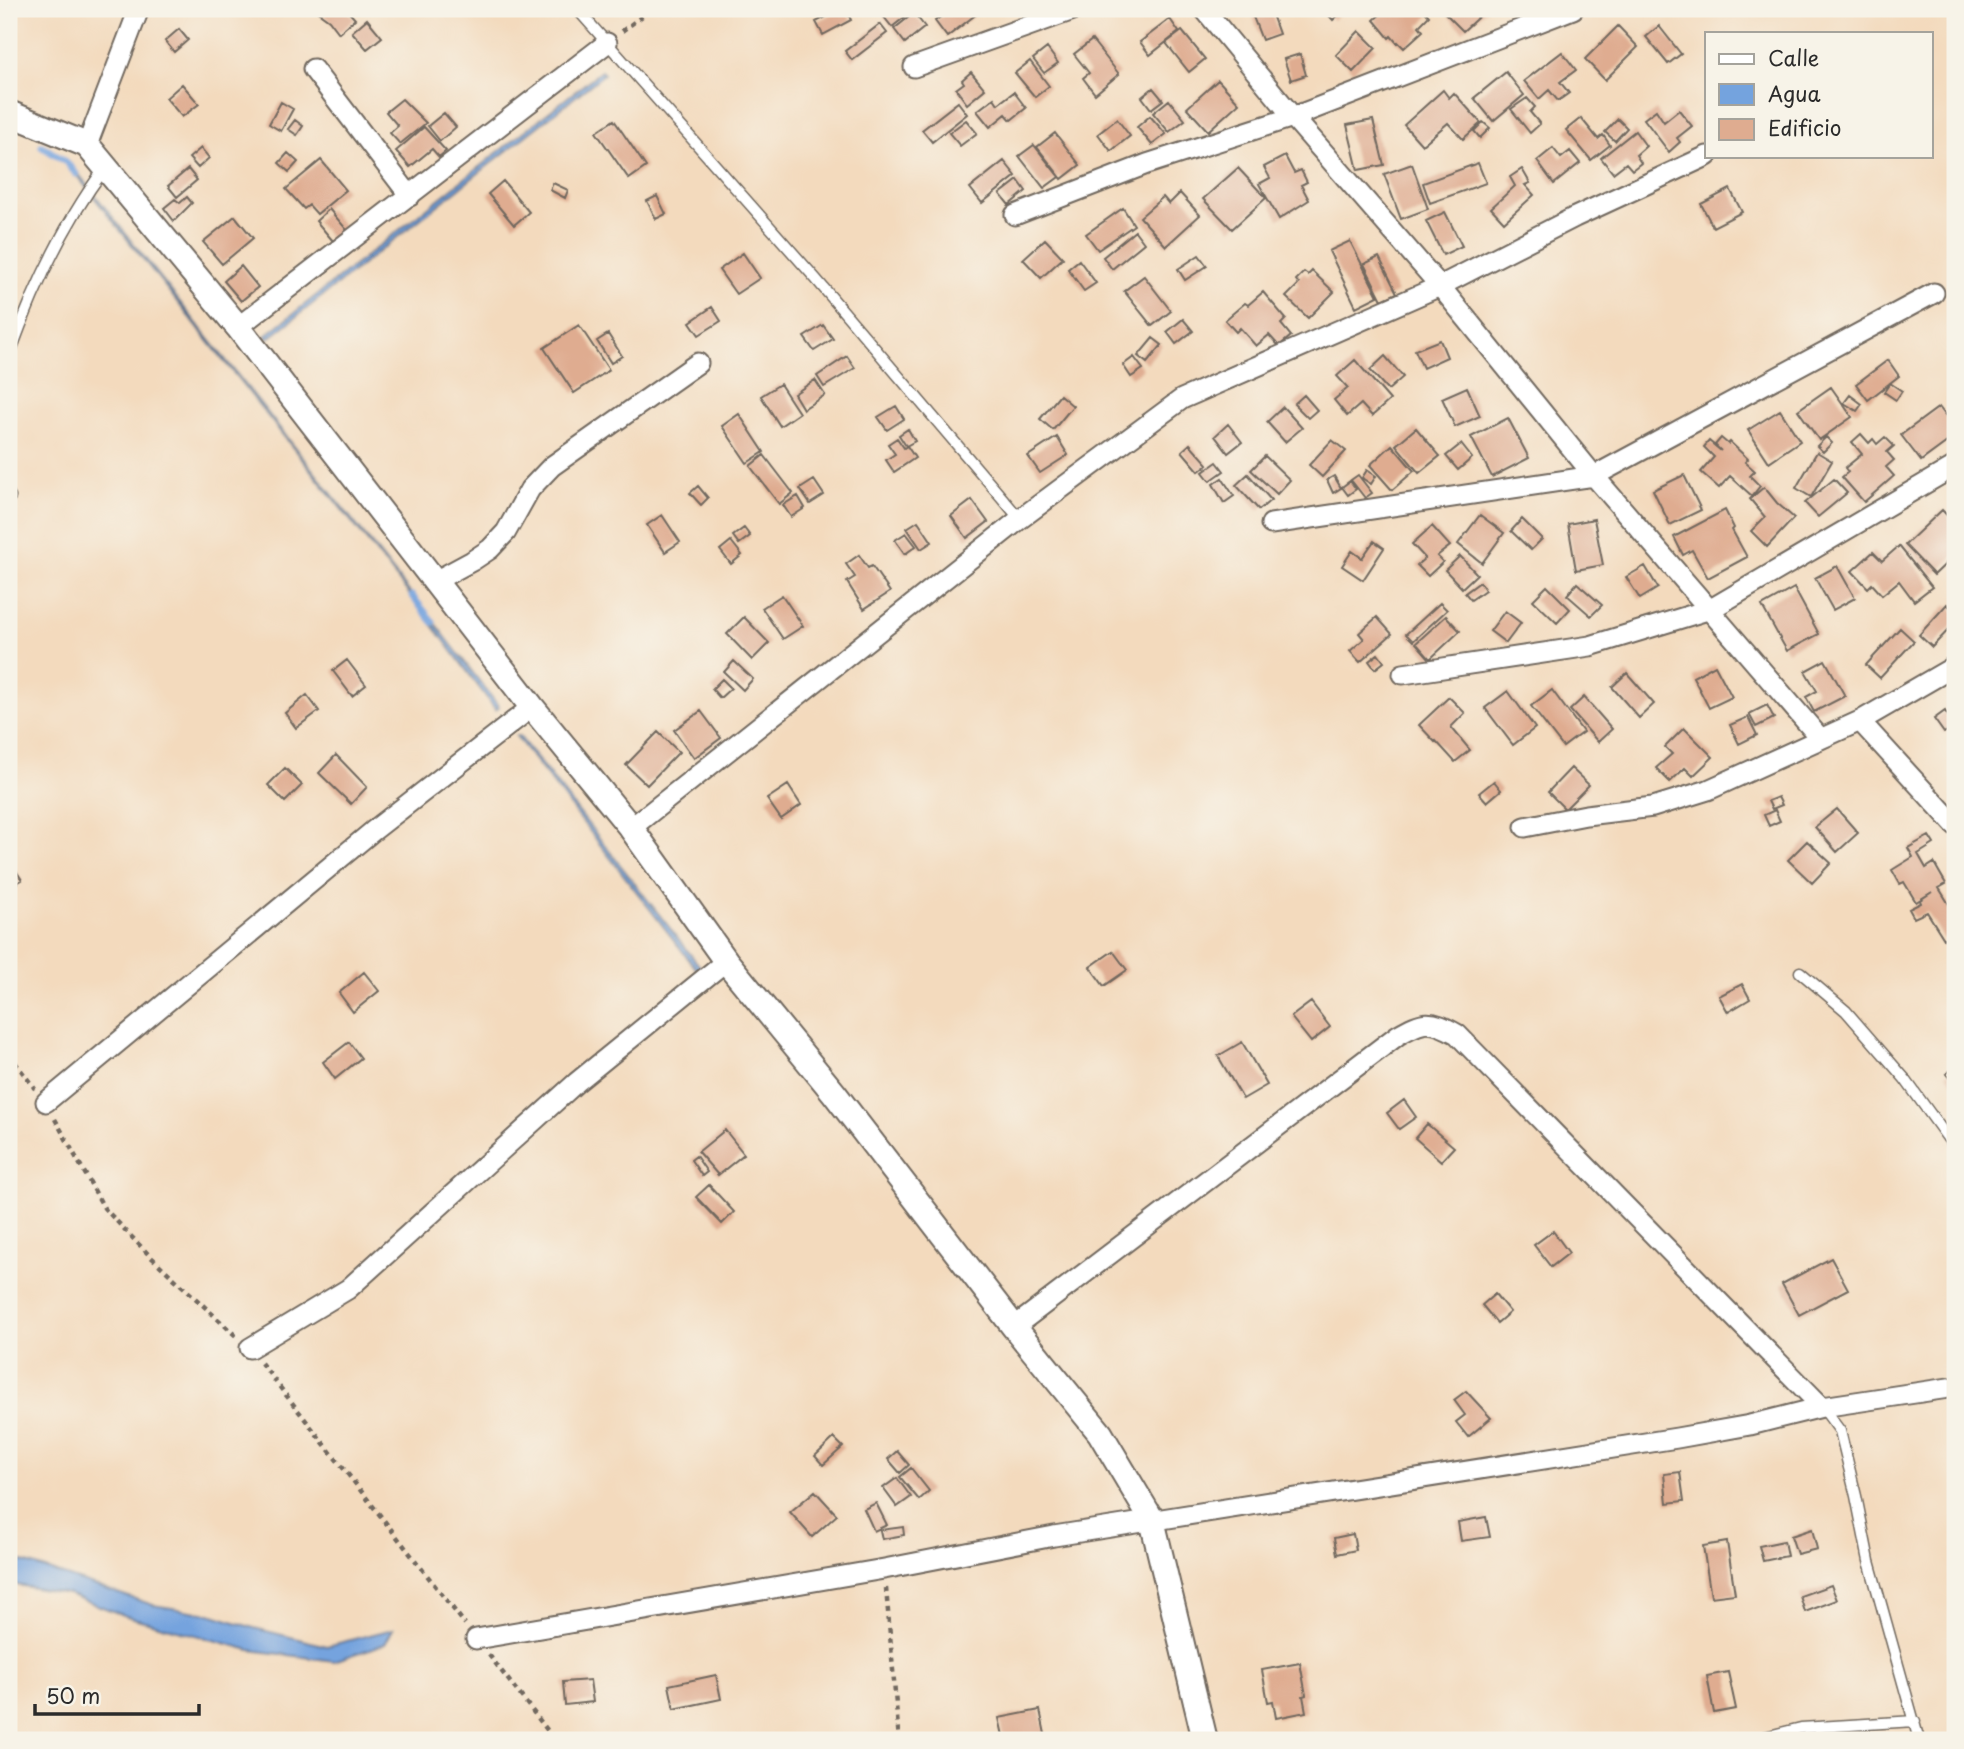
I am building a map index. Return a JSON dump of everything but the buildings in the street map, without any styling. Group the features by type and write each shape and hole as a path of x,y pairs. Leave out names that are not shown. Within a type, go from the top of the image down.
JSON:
{"street":[{"path":"87,145 139,9"},
{"path":"914,67 1076,9"},
{"path":"1204,9 1293,117 1440,286 1594,476 1820,738"},
{"path":"1015,215 1147,164 1293,117 1573,9"},
{"path":"238,327 607,43"},
{"path":"313,69 410,196"},
{"path":"9,113 87,145 238,327 532,707 631,828 726,961 834,1093 1014,1327 1100,1433 1152,1520 1205,1740"},
{"path":"631,828 1020,519 1182,399 1440,286 1575,217 1705,157"},
{"path":"1271,524 1594,476 1934,293"},
{"path":"435,581 490,549 506,532 530,489 552,466 698,363"},
{"path":"1403,674 1590,646 1711,609 1955,466"},
{"path":"1525,827 1586,815 1653,807 1708,790 1860,721 1955,666"},
{"path":"46,1102 373,831 532,707"},
{"path":"1860,721 1955,825"},
{"path":"250,1348 348,1289 577,1082 726,961"},
{"path":"1014,1327 1398,1035 1421,1022 1438,1024 1457,1034 1822,1407"},
{"path":"477,1639 884,1569 1054,1536 1677,1438 1750,1425 1822,1407 1955,1387"}],"lane":[{"path":"577,9 816,279 1020,519"},
{"path":"9,356 61,237 82,198 105,167"},
{"path":"1800,972 1846,1011 1905,1079 1955,1148"},
{"path":"1822,1407 1840,1431 1869,1560 1919,1740"},
{"path":"1753,1740 1801,1728 1915,1721"}],"path":[{"path":"607,43 652,9"},
{"path":"9,1054 46,1102 104,1208 150,1256 250,1348 555,1740"},
{"path":"884,1569 899,1740"}],"water":[{"path":"601,71 604,74 268,339 265,336"},
{"path":"63,158 73,167 417,604 63,161"},
{"path":"428,614 499,707 496,710 426,616"},
{"path":"516,736 519,736 701,968 698,971"},
{"path":"9,1557 153,1605 210,1614 327,1646 393,1629 385,1644 334,1661 250,1650 126,1616 68,1594 17,1585 9,1581"}],"waterway":[{"path":"42,146 66,162 76,174"},
{"path":"412,596 433,622"}]}
